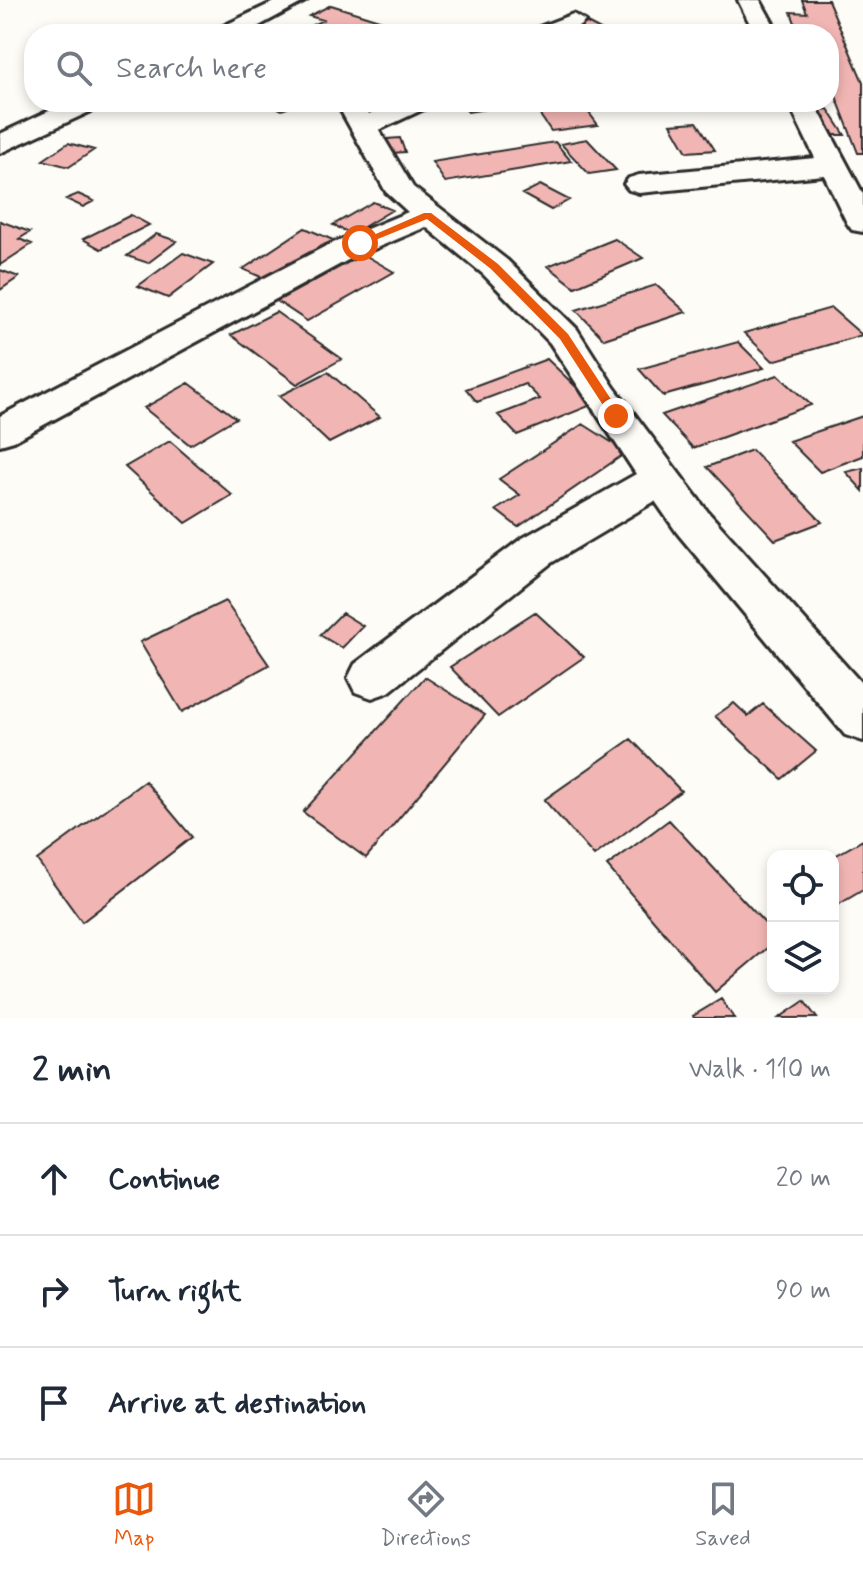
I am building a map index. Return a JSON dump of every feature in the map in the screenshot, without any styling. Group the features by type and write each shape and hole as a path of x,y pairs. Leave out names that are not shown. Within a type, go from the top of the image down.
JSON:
{"street":[{"path":"246,24 296,0"},
{"path":"749,0 762,24"},
{"path":"566,24 573,21"},
{"path":"0,145 68,112"},
{"path":"806,112 863,223"},
{"path":"356,115 401,192 495,267 564,337 693,523 863,720"},
{"path":"639,184 833,165"},
{"path":"0,432 337,253 428,215"},
{"path":"372,678 536,551 661,478"}],"building":[{"path":"802,0 828,0 838,24 795,24 791,12 807,13"},
{"path":"331,5 392,24 314,24 323,20 309,16"},
{"path":"839,26 863,82 863,153 858,153 839,104"},
{"path":"538,112 588,112 598,125 551,131"},
{"path":"815,112 830,112 845,135 831,135"},
{"path":"697,122 715,150 687,152 671,124"},
{"path":"400,138 405,152 391,153 387,139"},
{"path":"587,139 616,170 589,174 561,144"},
{"path":"555,142 571,161 445,182 432,162"},
{"path":"68,143 94,150 69,167 43,160"},
{"path":"540,185 569,200 551,210 522,194"},
{"path":"78,194 94,201 83,207 66,199"},
{"path":"373,202 392,210 352,234 333,225"},
{"path":"131,215 149,225 101,249 83,239"},
{"path":"0,221 30,232 19,239 32,244 0,265"},
{"path":"305,228 333,240 272,282 243,269"},
{"path":"156,234 177,241 148,263 127,256"},
{"path":"615,239 643,258 575,287 548,266"},
{"path":"183,253 213,264 168,298 138,286"},
{"path":"363,254 394,272 307,321 277,301"},
{"path":"0,270 19,277 0,290"},
{"path":"656,285 686,312 604,339 576,310"},
{"path":"831,308 862,335 773,361 744,333"},
{"path":"276,312 342,359 297,384 231,335"},
{"path":"738,342 764,368 663,396 639,369"},
{"path":"547,359 594,404 517,435 498,415 540,399 525,384 477,402 466,389"},
{"path":"328,372 380,417 329,443 279,396"},
{"path":"778,375 811,405 693,448 662,415"},
{"path":"189,383 236,418 190,445 144,408"},
{"path":"863,416 863,456 820,472 789,441"},
{"path":"583,424 627,452 518,527 496,510 520,495 499,479"},
{"path":"170,441 232,495 186,523 125,467"},
{"path":"752,450 822,522 775,540 707,467"},
{"path":"863,468 863,491 846,472"},
{"path":"225,601 269,665 182,712 140,642"},
{"path":"535,612 584,657 498,717 450,667"},
{"path":"342,613 363,626 342,648 320,635"},
{"path":"425,677 485,715 366,858 303,812"},
{"path":"734,703 748,716 763,704 816,751 782,779 715,716"},
{"path":"631,739 681,791 594,856 544,800"},
{"path":"145,781 192,837 82,922 37,860"},
{"path":"669,820 767,926 767,948 715,992 607,866"},
{"path":"863,840 863,890 839,904 839,854"},
{"path":"721,999 734,1018 694,1018 693,1016"},
{"path":"804,1001 817,1018 779,1018"}],"route":[{"path":"360,243 428,215 495,267 564,337 616,416"}]}
